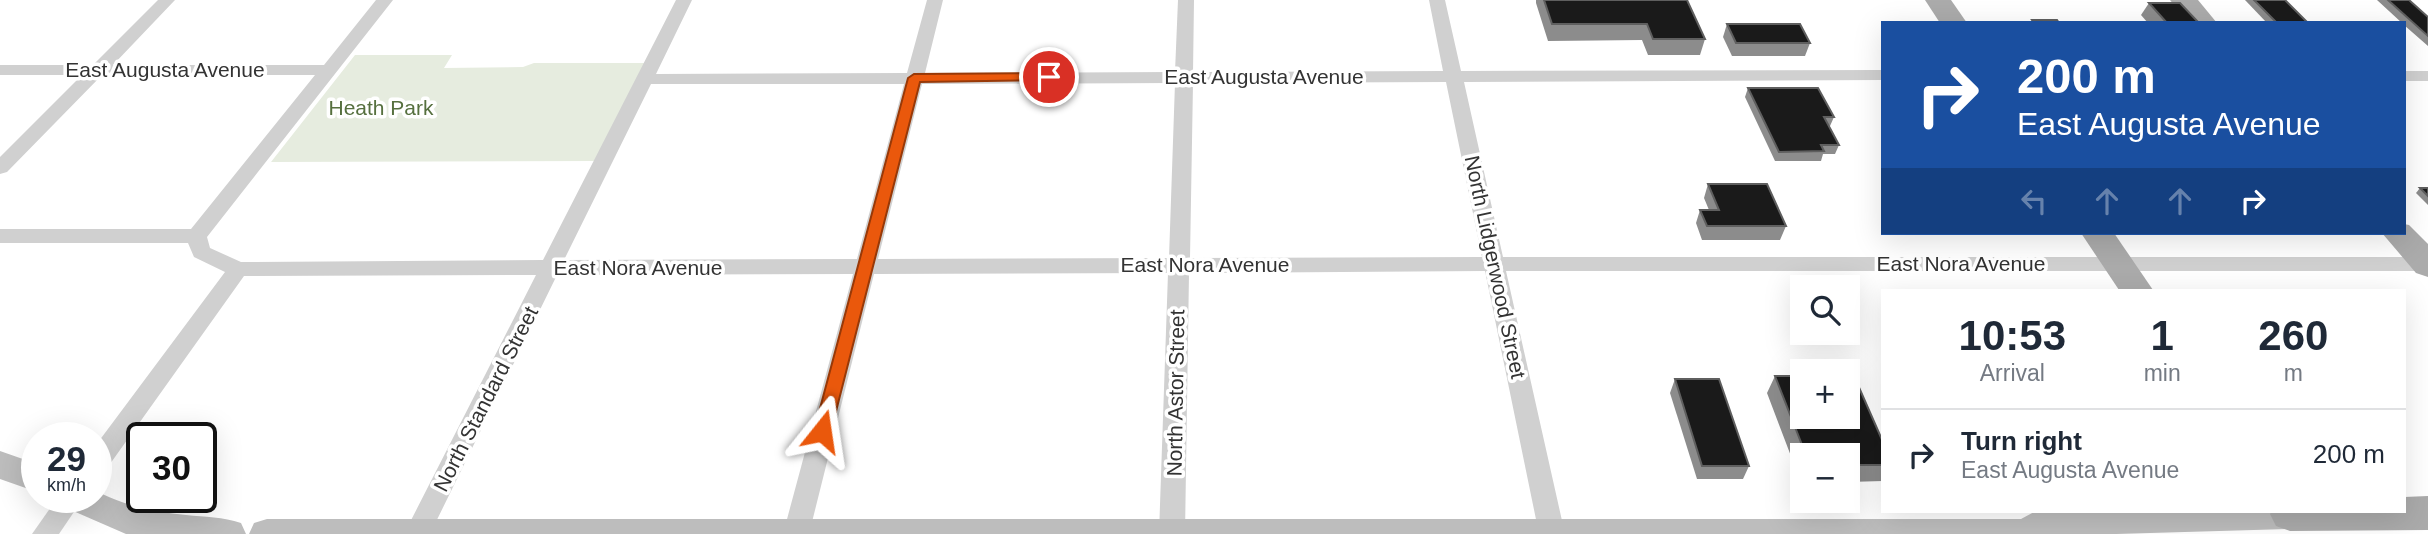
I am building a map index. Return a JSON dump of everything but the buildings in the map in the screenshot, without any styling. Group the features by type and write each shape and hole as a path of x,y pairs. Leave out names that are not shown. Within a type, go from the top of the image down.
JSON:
{"main road":[{"path":"1938,0 1953,21"},
{"path":"2183,0 2202,21"},
{"path":"2098,235 2128,277"},
{"path":"2400,235 2427,265"},
{"path":"0,466 21,473"},
{"path":"103,513 143,526 228,534"},
{"path":"267,534 2031,533 2050,521 2295,519 2428,513"}],"street":[{"path":"0,168 167,0"},
{"path":"0,236 197,236 385,0"},
{"name":"North Standard Street","path":"417,534 684,0"},
{"path":"796,533 935,0"},
{"name":"North Astor Street","path":"1172,533 1186,0"},
{"name":"North Lidgerwood Street","path":"1437,0 1552,533"},
{"name":"East Augusta Avenue","path":"0,70 330,70"},
{"name":"East Augusta Avenue","path":"645,79 1881,75"},
{"path":"2406,76 2428,76"},
{"name":"East Nora Avenue","path":"197,236 201,252 238,269 1494,264 2128,277 2427,265"},
{"path":"112,442 238,269"},
{"path":"45,534 61,513"}],"green space":[{"name":"Heath Park","path":"355,55 452,55 444,68 523,67 534,63 645,63 596,161 271,162"}],"route":[{"path":"822,431 914,78 1049,77"}]}
